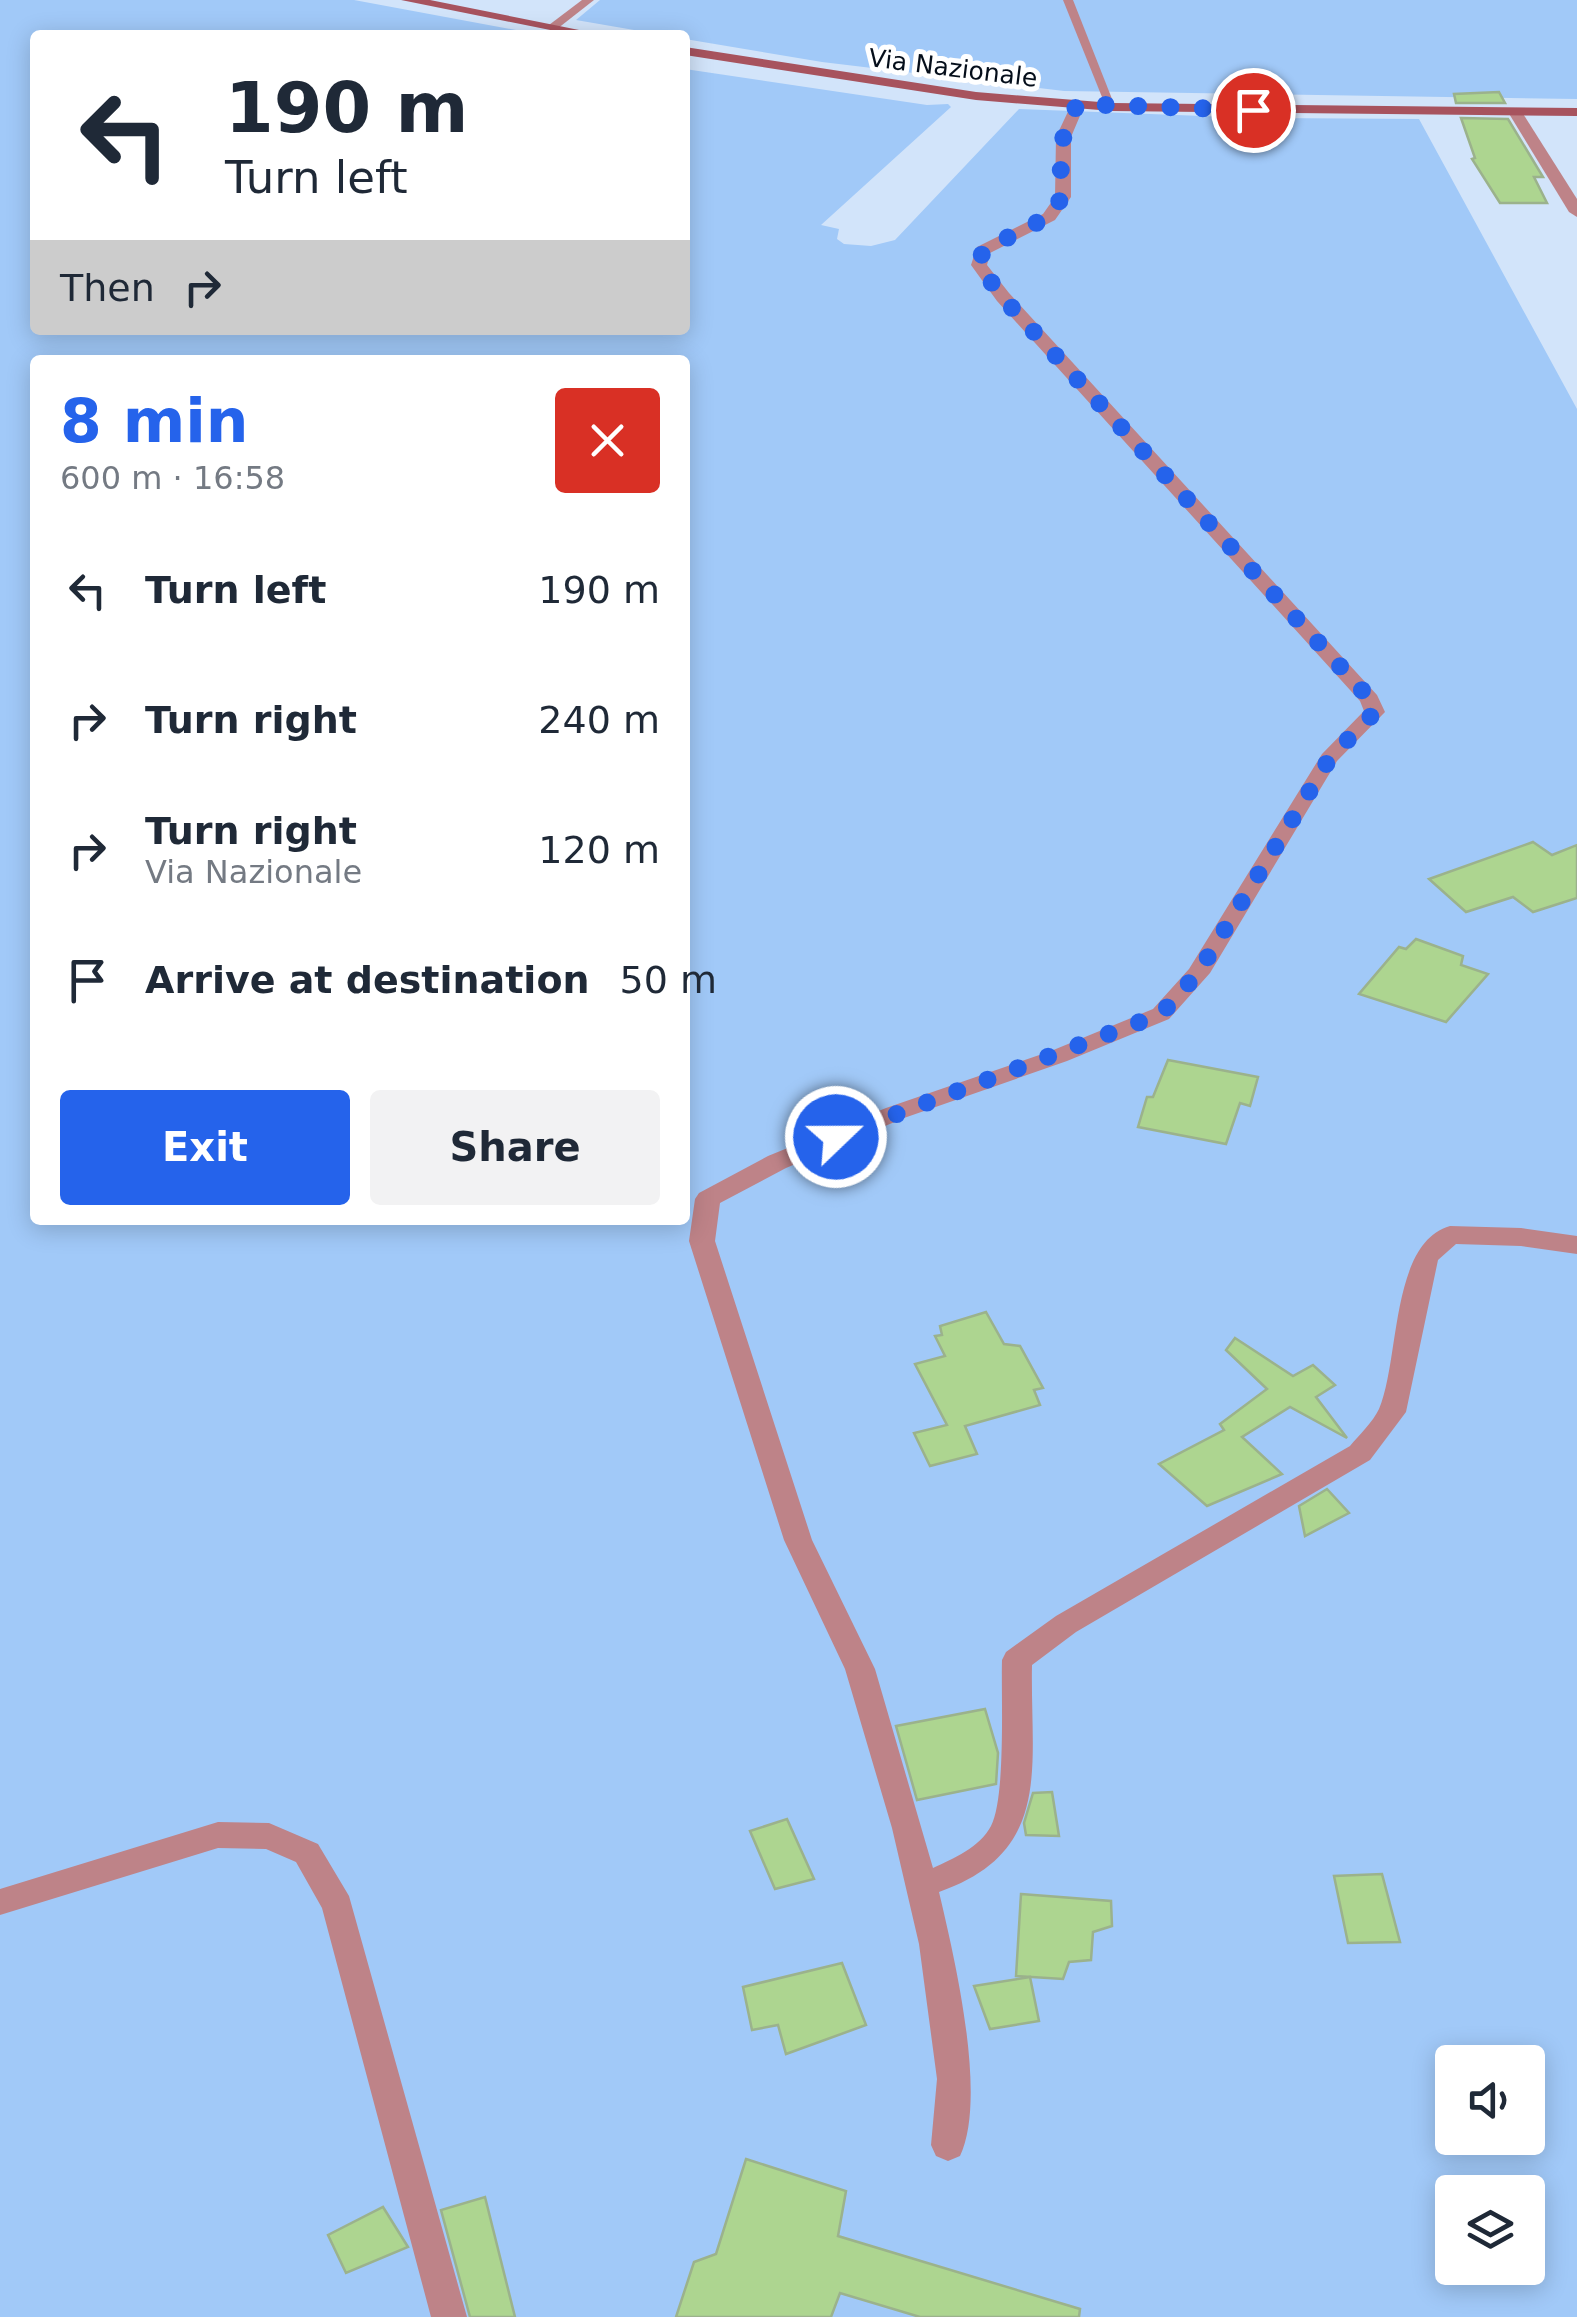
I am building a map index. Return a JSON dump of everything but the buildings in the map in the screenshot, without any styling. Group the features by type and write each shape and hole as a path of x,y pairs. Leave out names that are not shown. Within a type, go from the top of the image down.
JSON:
{"main road":[{"path":"408,0 570,30"},
{"name":"Via Nazionale","path":"690,51 928,90 1112,107 1577,112"}],"street":[{"path":"948,2145 954,2079 935,1944 922,1885 860,1669 798,1540 702,1241 708,1199 777,1162 895,1113 1059,1056 1161,1014 1198,973 1330,758 1375,712 1370,699 1002,297 979,265 983,250 1048,217 1063,196 1059,160 1064,125 1078,104"},
{"path":"1515,112 1577,212"},
{"path":"922,1885 962,1872 1006,1830 1015,1751 1017,1660 1066,1624 1360,1454 1392,1412 1426,1256 1450,1235 1521,1237 1577,1246"},
{"path":"0,1902 218,1834 269,1836 307,1853 338,1906 449,2317"}],"lane":[{"path":"553,27 589,0"},
{"path":"1068,0 1112,107"}],"shaded area":[{"path":"0,0 354,0 516,30 30,30 30,335 690,335 690,70 927,105 948,104 951,107 821,225 839,229 837,239 844,244 871,246 895,240 1019,109 1255,118 1419,119 1577,409 1577,2317 0,2317"},
{"path":"600,0 1577,0 1577,99 1064,91 822,62 690,40 690,30 634,30 576,20"}],"route":[{"path":"836,1137 1059,1056 1161,1014 1198,973 1330,758 1375,712 1370,699 1002,297 979,265 983,250 1048,217 1063,196 1059,160 1064,125 1078,104 1253,110"}]}
